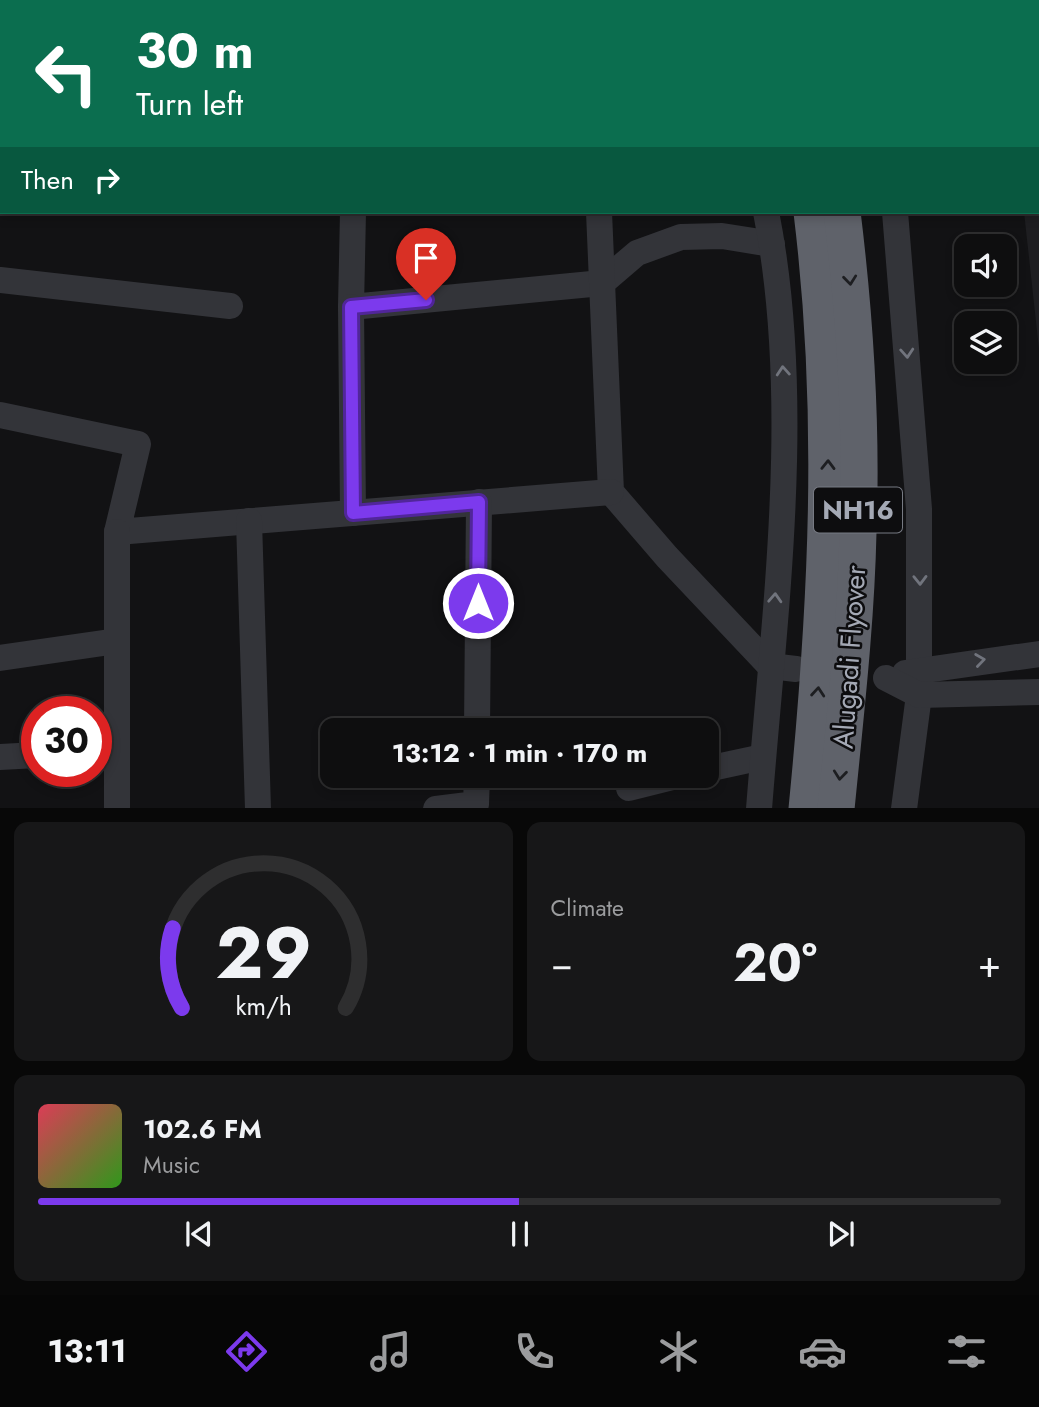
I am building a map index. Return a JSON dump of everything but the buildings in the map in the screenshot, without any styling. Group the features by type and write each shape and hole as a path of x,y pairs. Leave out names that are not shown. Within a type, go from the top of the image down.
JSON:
{"highway":[{"name":"Alugadi Flyover","path":"807,808 819,682 827,520 829,407 813,214"},
{"name":"Alugadi Flyover","path":"836,808 858,532 858,408 851,285 842,214"}],"street":[{"path":"353,214 353,513"},
{"path":"599,214 611,492 667,557 783,668"},
{"path":"759,808 763,757 783,668 786,412 772,244 766,214"},
{"path":"895,214 919,509 920,682 904,808"},
{"path":"351,307 602,283 637,253 681,237 722,236 772,244"},
{"path":"0,280 230,306"},
{"path":"0,415 138,444 117,532 117,641 112,696"},
{"path":"117,532 611,492"},
{"path":"477,718 479,502"},
{"path":"249,521 258,808"},
{"path":"0,658 117,641"},
{"path":"920,682 1039,654"},
{"path":"920,682 998,692 1039,692"},
{"path":"0,757 21,756"},
{"path":"719,766 763,757"},
{"path":"112,780 117,808"},
{"path":"436,808 476,804 477,788"}],"shaded area":[{"path":"1024,214 1039,214 1039,349"}],"route":[{"path":"426,300 351,307 353,513 479,502 478,603"}]}
